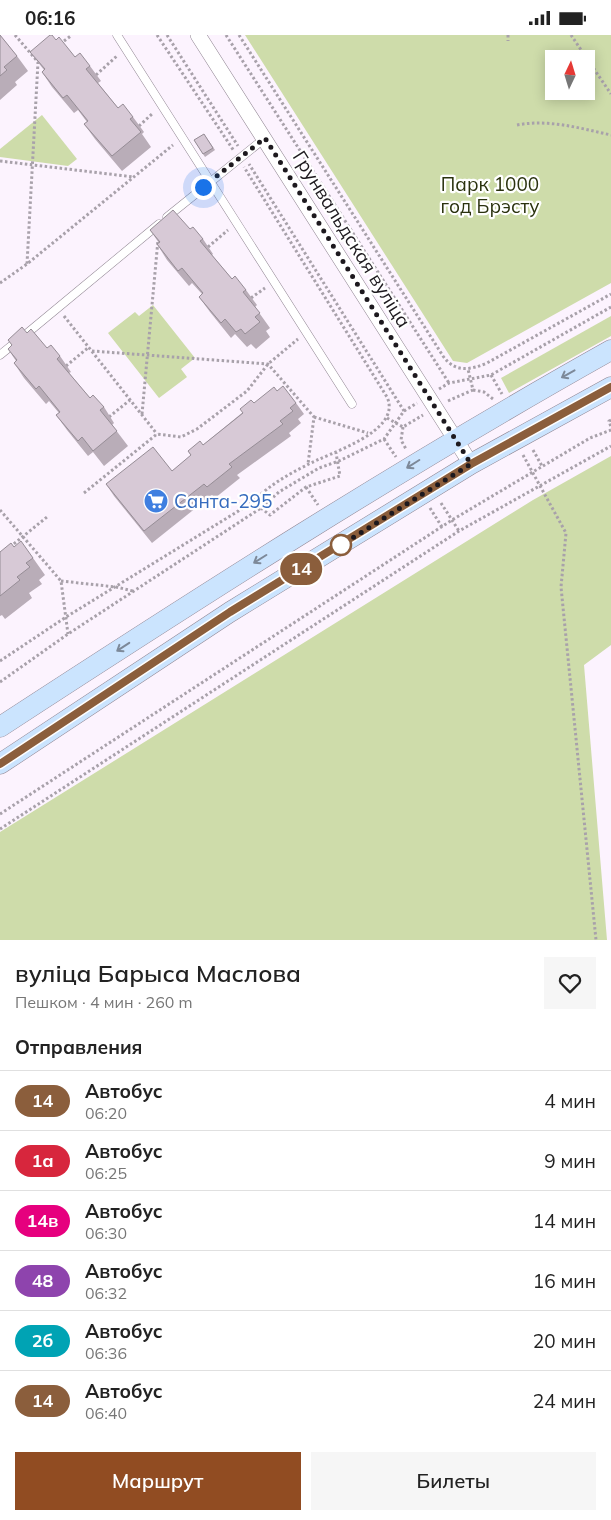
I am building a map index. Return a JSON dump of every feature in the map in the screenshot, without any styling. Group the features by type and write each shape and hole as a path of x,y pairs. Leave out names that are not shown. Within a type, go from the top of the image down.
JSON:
{"main road":[{"path":"0,727 212,589 454,439 611,350"},
{"path":"0,764 230,612 471,464 611,387"}],"street":[{"name":"Грунвальдская вуліца","path":"198,35 471,464"}],"lane":[{"path":"117,35 352,404"},
{"path":"0,355 265,138"}],"path":[{"path":"16,35 38,62 34,164 27,265"},
{"path":"59,46 72,35"},
{"path":"0,682 133,591 262,509 279,492 319,468 339,461 384,439 404,411 241,157 157,35"},
{"path":"0,661 66,617 253,502 263,491 308,464 336,453 378,429 387,418 390,405 387,397 167,35"},
{"path":"226,35 449,383 491,375 611,307"},
{"path":"240,35 443,356 453,367 468,369 487,363 611,295"},
{"path":"508,35 508,41"},
{"path":"571,35 611,94"},
{"path":"96,75 118,55"},
{"path":"38,62 45,57"},
{"path":"139,125 154,112"},
{"path":"516,125 550,122 611,135"},
{"path":"0,283 27,265 175,143"},
{"path":"0,161 135,177"},
{"path":"208,247 229,229"},
{"path":"142,414 158,240"},
{"path":"251,298 266,288"},
{"path":"64,316 157,434 181,437 197,429 246,391 268,364 307,333"},
{"path":"66,366 89,347"},
{"path":"92,351 268,364 314,417 369,433"},
{"path":"109,417 130,400"},
{"path":"308,464 314,417"},
{"path":"0,814 452,520 590,438 611,428 609,421 611,420"},
{"path":"84,493 157,434"},
{"path":"0,829 459,531 611,446"},
{"path":"253,502 270,515 306,487 340,476 339,461 336,453"},
{"path":"538,487 566,533 561,587 596,940"},
{"path":"0,510 61,581 68,634"},
{"path":"7,550 47,517"},
{"path":"61,581 116,587 133,591"}],"green space":[{"name":"Парк 1000 год Брэсту","path":"245,35 611,35 611,283 467,363 453,361"},
{"path":"42,115 77,159 68,166 0,157 0,149"},
{"path":"153,305 195,358 181,369 187,377 159,398 108,333 135,312 139,316"},
{"path":"611,316 611,336 509,393 501,378"},
{"path":"611,456 611,645 584,665 607,940 0,940 0,832 533,500"}],"building":[{"path":"0,35 17,56 4,67 7,70 0,76"},
{"path":"50,35 56,40 59,37 75,57 80,53 90,66 86,69 118,108 123,104 133,117 130,119 141,132 112,156 84,124 88,121 67,95 63,98 42,72 45,69 30,52"},
{"path":"204,134 213,148 203,154 194,140"},
{"path":"173,210 190,229 193,227 203,239 200,241 232,279 235,276 246,290 243,292 260,313 255,317 260,322 245,334 241,329 236,332 225,319 221,323 199,297 203,293 182,268 178,271 157,244 160,242 150,230"},
{"path":"22,327 27,333 31,329 47,348 51,345 60,356 57,359 90,398 93,395 104,407 100,410 117,431 93,451 82,437 78,441 56,415 60,412 39,386 36,389 14,363 17,360 8,349 12,345 8,340"},
{"path":"283,386 296,403 290,408 293,411 280,421 283,424 229,464 232,467 207,487 204,484 144,531 106,484 153,447 172,471 191,455 188,451 200,441 203,445 243,413 240,409 251,400 254,403 274,387 277,391"},
{"path":"21,541 33,558 26,563 30,567 17,577 20,580 0,596 0,552 11,543 14,547"}],"bus line":[{"name":"14","path":"0,764 230,612 471,464 611,387"}],"place":[{"name":"Санта-295","path":"156,501"}],"route":[{"path":"203,187 265,138 471,464 341,545"}]}
